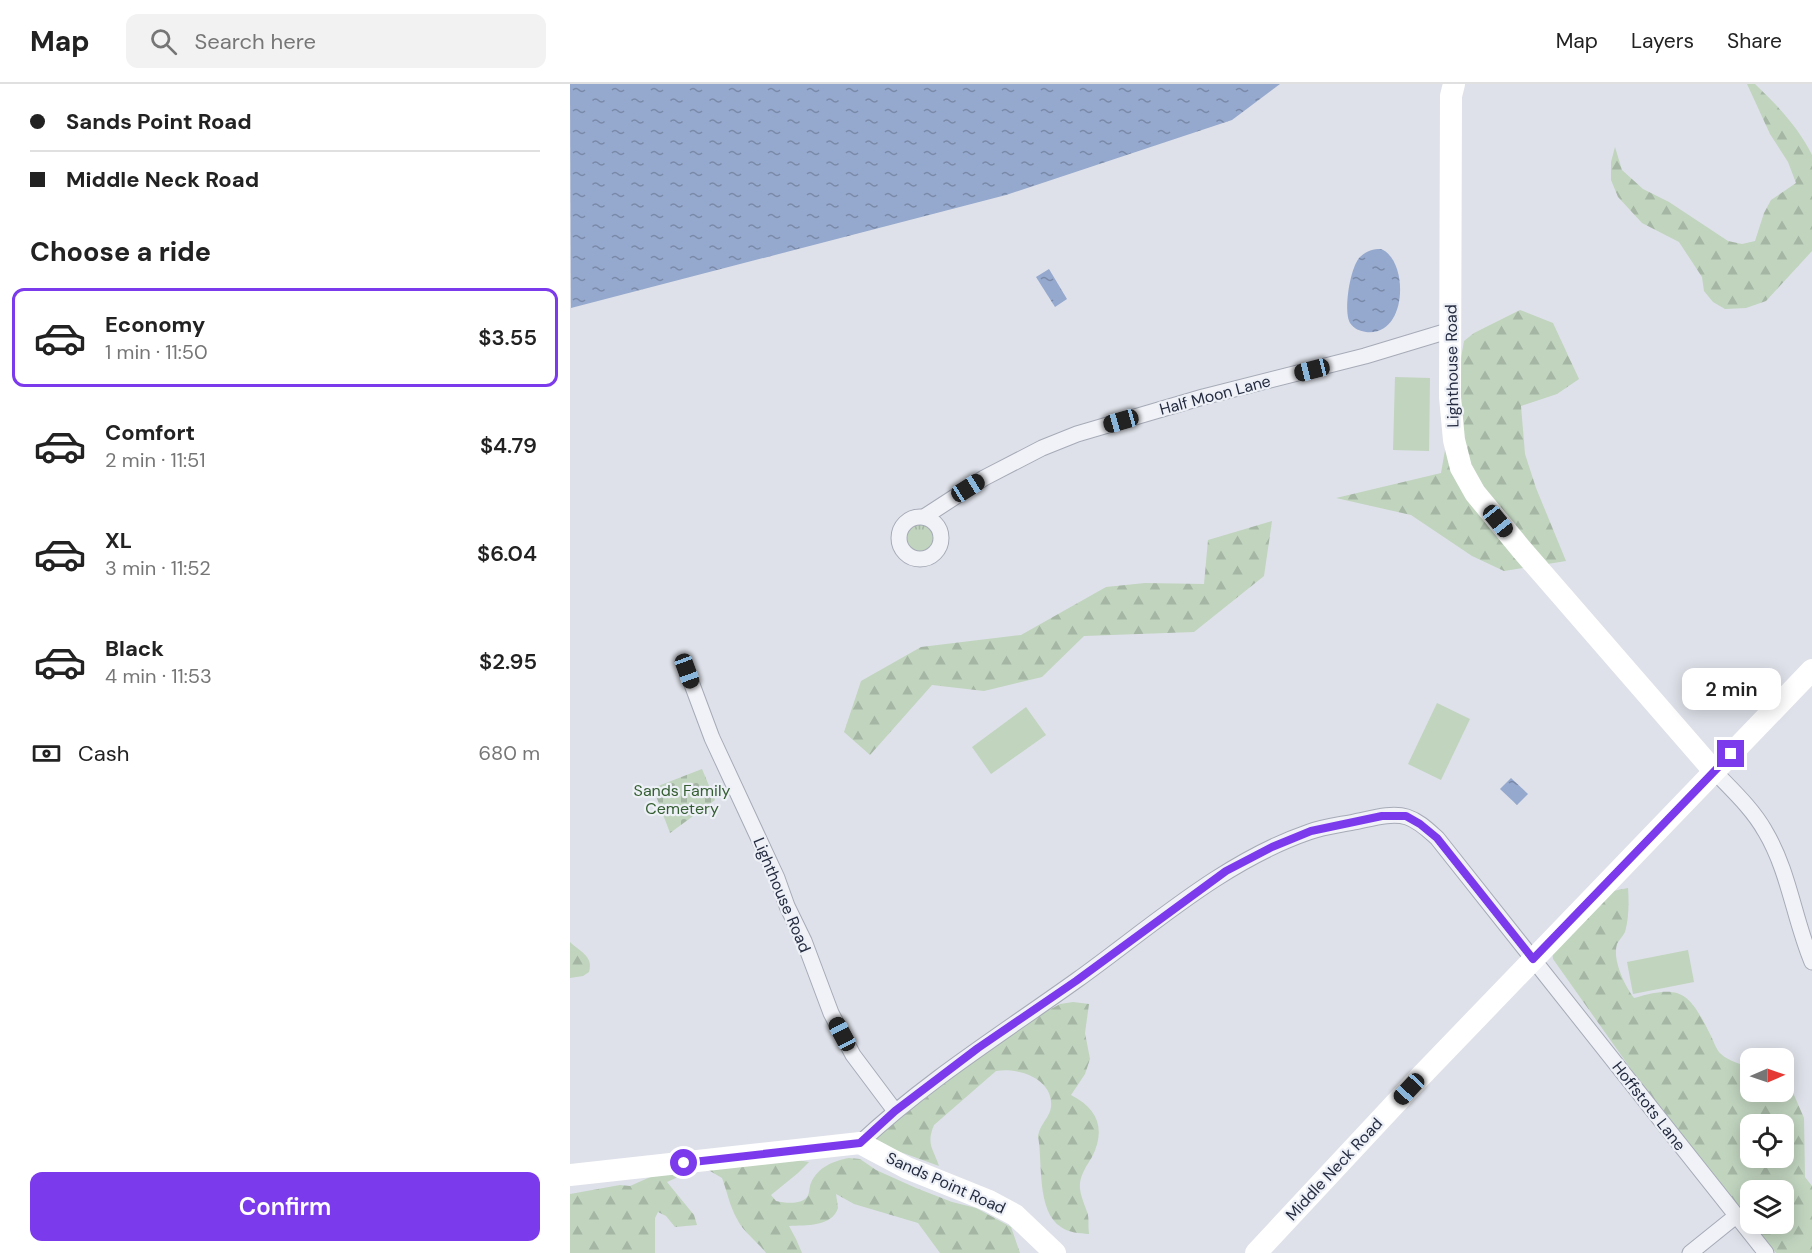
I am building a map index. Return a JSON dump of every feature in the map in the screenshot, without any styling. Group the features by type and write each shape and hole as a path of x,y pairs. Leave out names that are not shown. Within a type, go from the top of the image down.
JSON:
{"street":[{"name":"Lighthouse Road","path":"1454,84 1451,96 1450,397 1454,440 1461,468 1475,493 1714,771"},
{"name":"Half Moon Lane","path":"924,517 984,478 1042,448 1077,434 1203,397 1365,356 1451,330"},
{"name":"Middle Neck Road","path":"1256,1253 1533,959 1812,670"},
{"name":"Lighthouse Road","path":"687,671 712,738 804,941 831,1013 853,1055 895,1111"},
{"path":"1714,771 1746,805 1765,831 1779,861 1812,962"},
{"name":"Hoffstots Lane","path":"895,1111 978,1048 1076,981 1226,871 1272,847 1311,831 1382,816 1406,816 1437,838 1766,1253"},
{"path":"570,1175 860,1143 895,1111"},
{"name":"Sands Point Road","path":"860,1143 907,1168 989,1201 1015,1215 1055,1253"},
{"path":"1690,1253 1736,1216"}],"green space":[{"path":"1747,84 1755,84 1779,109 1801,135 1812,155 1812,251 1766,301 1746,308 1725,309 1713,302 1704,291 1702,277 1679,242 1642,223 1618,197 1611,180 1611,162 1615,147 1622,170 1643,189 1669,202 1728,241 1742,244 1755,241 1771,200 1796,183 1788,162 1770,134"},
{"path":"1520,310 1553,323 1579,379 1557,394 1521,406 1525,454 1536,488 1566,561 1504,571 1472,556 1411,515 1336,498 1441,473 1464,341 1474,333"},
{"path":"1395,377 1430,378 1429,451 1393,450"},
{"path":"920,521 931,526 936,537 931,548 920,553 909,548 904,537 909,526"},
{"path":"1272,521 1264,576 1194,632 1084,636 1042,677 984,691 932,685 870,755 844,732 861,681 921,647 1021,635 1106,587 1145,583 1204,584 1208,540"},
{"path":"1437,703 1470,719 1441,780 1408,764"},
{"path":"1026,707 1046,735 991,774 972,747"},
{"name":"Sands Family Cemetery","path":"702,769 715,800 670,833 653,788"},
{"path":"1628,888 1627,921 1625,932 1617,944 1616,958 1623,980 1634,998 1673,992 1689,1000 1703,1020 1719,1052 1727,1059 1740,1064 1740,1102 1794,1102 1794,1095 1804,1118 1805,1177 1812,1186 1812,1253 1776,1253 1762,1234 1794,1234 1794,1180 1740,1180 1740,1208 1655,1103 1553,959 1552,949 1613,891"},
{"path":"570,942 588,958 589,972 583,976 570,978"},
{"path":"1688,950 1694,982 1633,994 1627,962"},
{"path":"1073,1002 1089,1004 1085,1033 1090,1059 1085,1074 1071,1095 1093,1113 1099,1129 1096,1147 1080,1183 1081,1195 1088,1215 1089,1234 1064,1229 1053,1220 1048,1210 1042,1185 1038,1136 1050,1111 1050,1097 1041,1082 1024,1073 996,1071 934,1125 930,1142 939,1166 870,1141 1021,1025 1060,1004"},
{"path":"849,1158 860,1159 876,1170 916,1188 952,1202 976,1208 1011,1227 1020,1253 940,1253 918,1223 854,1204 836,1194 838,1208 830,1219 817,1224 789,1226 802,1253 766,1253 740,1224 732,1209 722,1178 705,1168 797,1160 809,1162 771,1195 776,1201 793,1203 807,1197 814,1177 822,1169"},
{"path":"664,1171 689,1172 667,1182 694,1215 697,1225 675,1227 666,1216 658,1212 655,1218 655,1253 570,1253 570,1194 620,1185 630,1186"}],"water":[{"path":"570,84 1280,84 1232,120 1006,195 571,308"},
{"path":"1375,249 1381,249 1390,256 1400,281 1397,311 1390,323 1380,330 1364,332 1353,327 1348,317 1347,299 1351,279 1356,262 1360,257"},
{"path":"1049,269 1067,299 1055,307 1036,277"},
{"path":"1511,778 1528,794 1517,805 1500,789"}],"route":[{"path":"684,1163 860,1143 895,1111 978,1048 1076,981 1226,871 1272,847 1311,831 1382,816 1406,816 1420,824 1437,838 1533,959 1731,754"}]}
